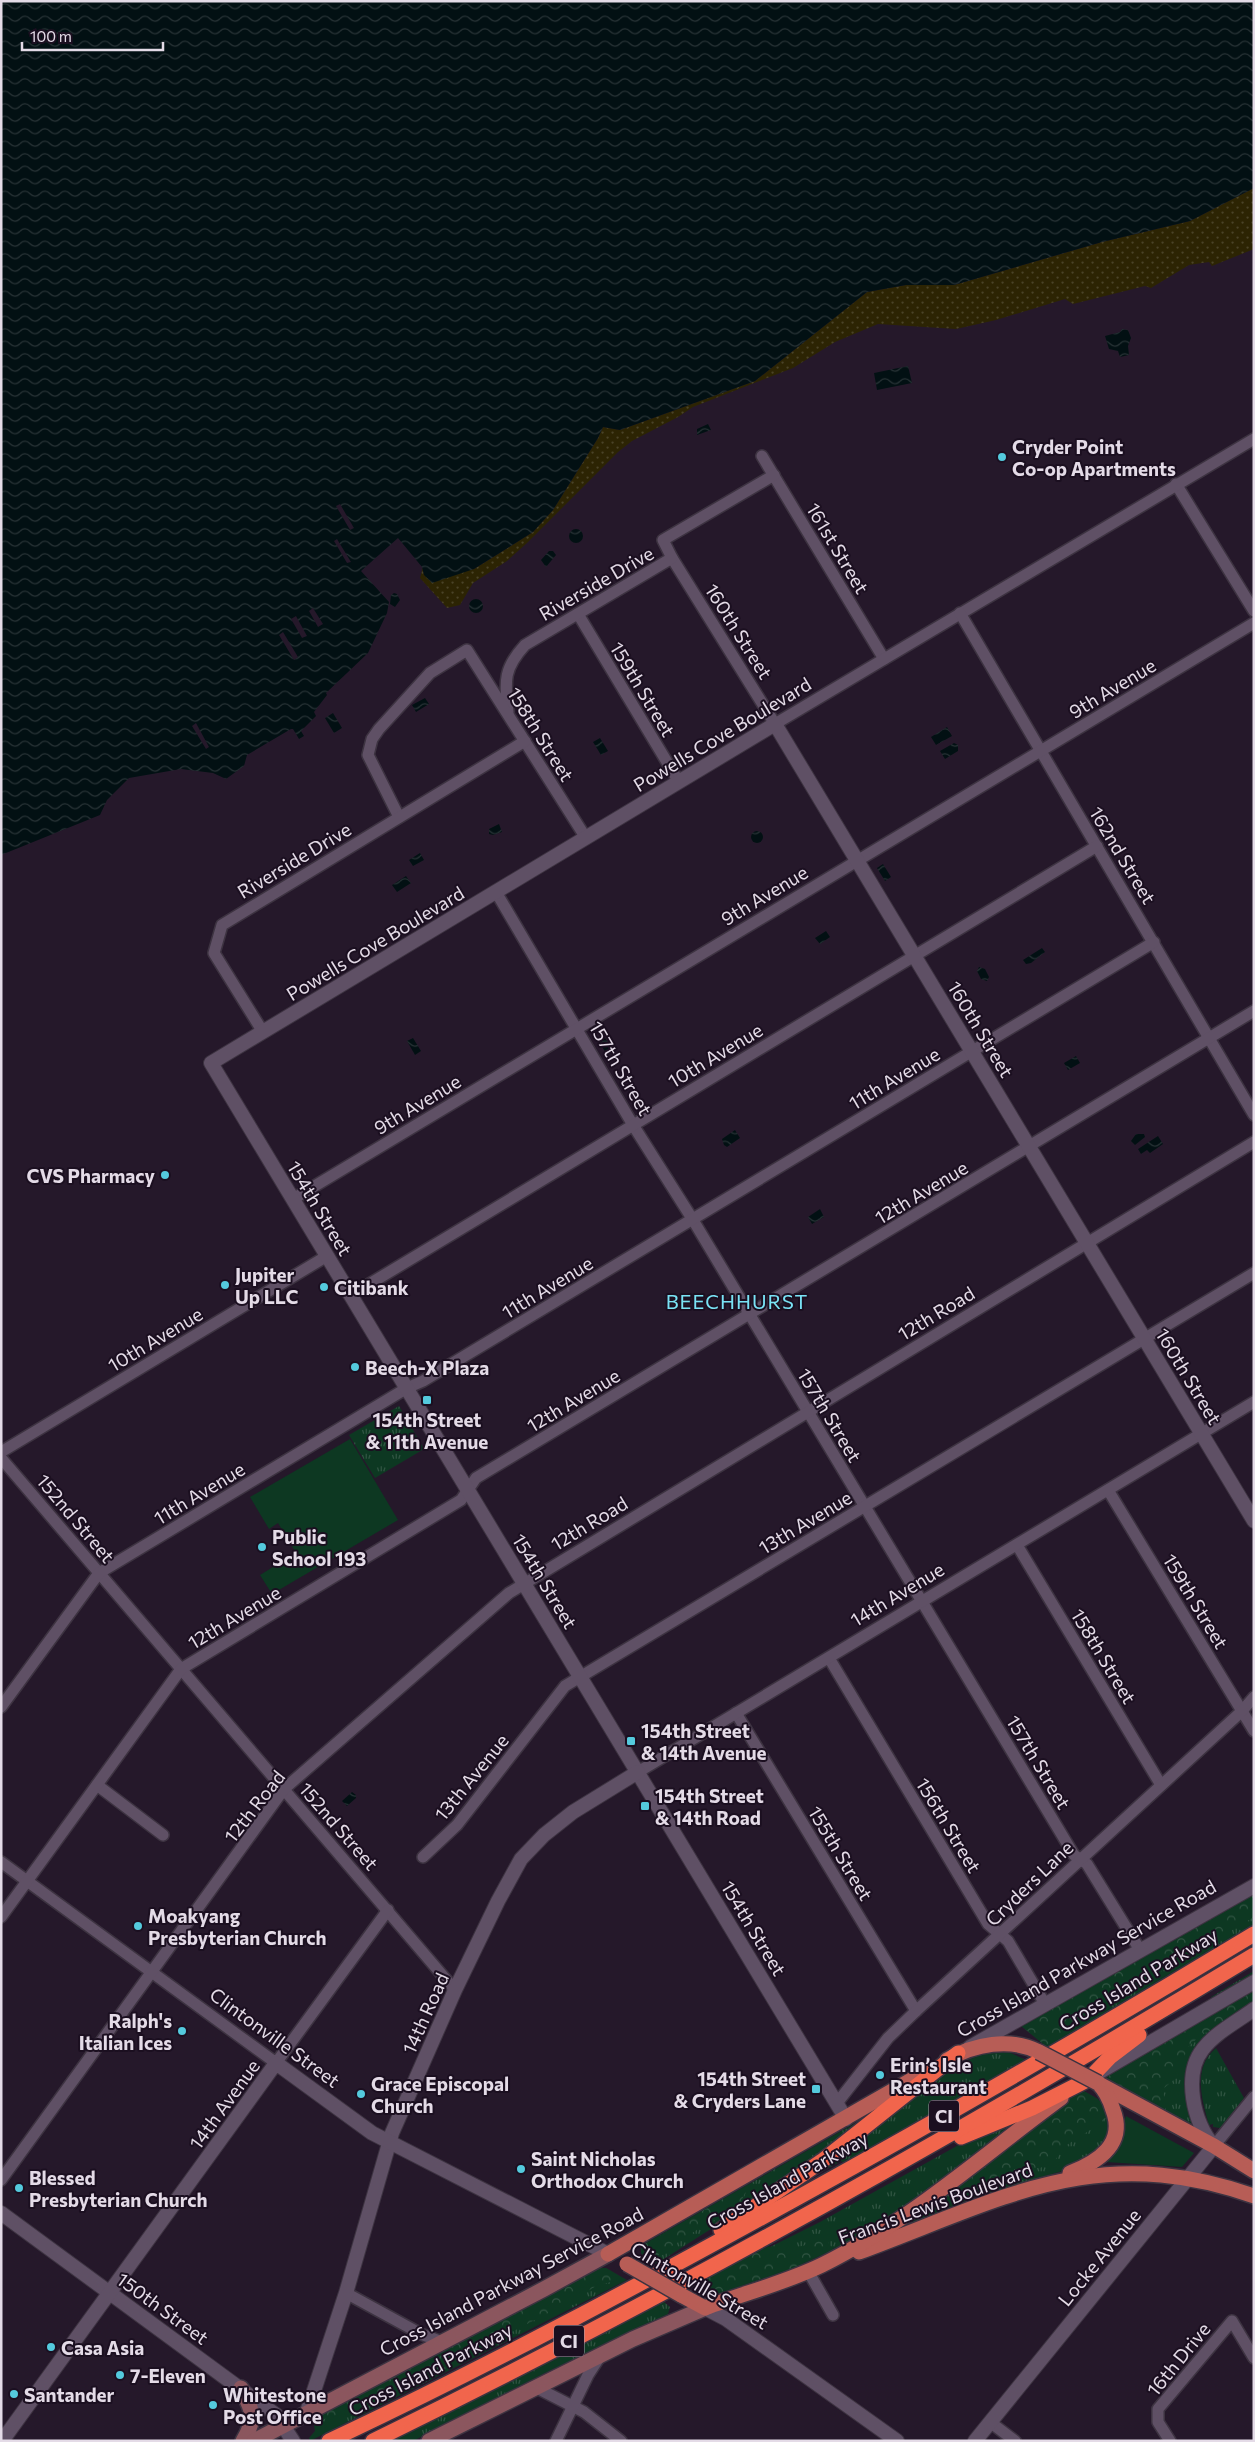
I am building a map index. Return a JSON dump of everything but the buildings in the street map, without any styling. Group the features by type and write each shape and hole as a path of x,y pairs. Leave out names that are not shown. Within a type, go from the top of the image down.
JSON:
{"highway":[{"name":"Cross Island Parkway","path":"329,2441 433,2390 630,2288 976,2098 1254,1934"},
{"name":"Cross Island Parkway","path":"372,2441 622,2314 882,2172 1088,2055 1254,1957"},
{"path":"882,2172 1025,2112 1093,2081 1122,2047 1254,1957"},
{"path":"630,2288 791,2184 889,2110 958,2053"}],"main road":[{"path":"958,2053 1007,2042 1023,2045 1214,2146 1254,2170"},
{"name":"Cross Island Parkway Service Road","path":"254,2441 608,2254 958,2053"},
{"path":"1012,2194 1085,2167 1108,2151 1115,2136 1117,2122 1109,2099 1093,2081"},
{"path":"429,2441 602,2354 705,2308 808,2271 839,2256 892,2224 1093,2081"},
{"name":"Francis Lewis Boulevard","path":"808,2271 1012,2194 1059,2181 1105,2174 1153,2174 1222,2185 1254,2196"},
{"name":"Clintonville Street","path":"608,2254 705,2308"},
{"path":"241,2388 253,2416 243,2441"}],"street":[{"name":"Powells Cove Boulevard","path":"211,1063 960,613 1254,439"},
{"name":"161st Street","path":"762,456 884,659"},
{"name":"Riverside Drive","path":"508,714 506,672 514,656 525,645 672,558 663,540 774,475"},
{"path":"1176,484 1254,611"},
{"name":"160th Street","path":"672,558 775,724 1254,1521"},
{"name":"162nd Street","path":"960,613 1254,1115"},
{"name":"159th Street","path":"578,614 679,782"},
{"name":"9th Avenue","path":"293,1199 1254,623"},
{"name":"158th Street","path":"399,817 368,755 372,739 430,673 467,650 586,838"},
{"name":"Riverside Drive","path":"263,1032 214,953 222,926 232,917 525,740"},
{"name":"10th Avenue","path":"350,1295 1097,846"},
{"name":"157th Street","path":"496,892 633,1125 693,1220 1074,1855 1087,1864 1140,1950"},
{"name":"11th Avenue","path":"1,1708 99,1573 407,1388 423,1381 693,1220 1154,942"},
{"name":"12th Avenue","path":"1,1917 181,1669 461,1500 474,1479 750,1316 1254,1012"},
{"name":"154th Street","path":"211,1063 846,2119"},
{"name":"12th Road","path":"1,2180 284,1789 509,1593 524,1582 1254,1142"},
{"name":"10th Avenue","path":"1,1452 327,1256"},
{"name":"13th Avenue","path":"423,1857 457,1825 565,1686 1254,1273"},
{"name":"14th Avenue","path":"561,1820 1254,1402"},
{"name":"152nd Street","path":"1,1458 455,1990"},
{"name":"159th Street","path":"1108,1490 1254,1731"},
{"name":"158th Street","path":"1017,1545 1161,1785"},
{"name":"156th Street","path":"829,1658 988,1924 1008,1941 1045,2004"},
{"name":"Cryders Lane","path":"837,2103 888,2038 1000,1936 1080,1858 1242,1711 1254,1697"},
{"name":"155th Street","path":"736,1713 916,2011"},
{"path":"97,1785 163,1835"},
{"name":"14th Road","path":"307,2412 346,2293 390,2142 455,1990 521,1859 533,1845 561,1820"},
{"name":"Clintonville Street","path":"1,1862 372,2133 608,2254"},
{"name":"Cross Island Parkway Service Road","path":"958,2053 1254,1886"},
{"name":"14th Avenue","path":"2,2441 388,1910"},
{"path":"1093,2081 1254,1982"},
{"path":"1214,2146 1205,2134 1195,2106 1193,2084 1197,2059 1208,2043 1254,2008"},
{"name":"Locke Avenue","path":"974,2441 1254,2097"},
{"name":"150th Street","path":"1,2213 276,2415 284,2424 293,2441"},
{"path":"808,2271 833,2315"},
{"path":"346,2293 421,2334 442,2342"},
{"name":"Clintonville Street","path":"705,2308 726,2319 897,2441"},
{"name":"16th Drive","path":"1170,2441 1158,2422 1158,2409 1232,2321 1254,2358"},
{"path":"556,2441 602,2354"},
{"path":"535,2387 584,2412 620,2441"},
{"path":"990,2422 1015,2441"}],"green space":[{"path":"399,1406 424,1449 375,1478 349,1435"},
{"path":"350,1439 398,1520 272,1594 260,1575 296,1553 278,1523 269,1529 250,1497"},
{"path":"1254,1893 1254,1924 1047,2047 1020,2025"},
{"path":"1254,1893 1254,1917 1071,2024 1047,2047 1020,2025"},
{"path":"1254,1971 1254,1975 1213,1999 1211,1997"},
{"path":"1254,1988 1254,2002 1212,2034 1204,2032 1188,2047 1176,2078 1163,2089 1166,2110 1102,2077"},
{"path":"1254,2002 1196,2047 1188,2073 1195,2125 1192,2126 1102,2077"},
{"path":"1216,2048 1244,2098 1220,2128 1213,2127 1213,2124 1209,2125 1201,2084 1201,2074 1204,2065"},
{"path":"1004,2050 1026,2060 845,2163 841,2161 786,2192 934,2080 981,2053"},
{"path":"1082,2090 1101,2101 1109,2112 1110,2125 1107,2146 1066,2170 977,2196 911,2223 909,2219"},
{"path":"1082,2090 1098,2099 1106,2117 1101,2123 1062,2148 1055,2161 1040,2168 1014,2169 1014,2177 989,2188 975,2191 962,2189 962,2180"},
{"path":"1126,2116 1194,2153 1182,2167 1106,2162 1115,2150"},
{"path":"1026,2117 873,2230 791,2269 714,2295 692,2286 820,2222 964,2142"},
{"path":"864,2118 803,2171 799,2167 780,2185 656,2264 641,2253 641,2246"},
{"path":"749,2184 741,2202 726,2215 706,2224 658,2255 644,2257 641,2253 641,2246"},
{"path":"821,2240 828,2242 833,2250 791,2269 714,2295 692,2286 769,2246 775,2251 787,2251"},
{"path":"601,2268 606,2268 627,2280 310,2441 309,2438 315,2431 313,2420 315,2416"},
{"path":"601,2268 606,2268 616,2274 611,2282 596,2286 504,2336 487,2337 466,2356 446,2361 400,2387 383,2390 362,2400 340,2414 321,2420 313,2420 315,2416"},
{"path":"663,2301 670,2307 668,2314 545,2373 413,2441 390,2441"}],"sand":[{"path":"1254,188 1254,249 1212,266 1209,262 1189,265 1151,288 1145,286 1073,304 1065,299 996,320 956,329 878,324 835,342 793,368 693,407 632,441 618,452 507,561 473,583 460,605 447,608 420,578 423,567 424,575 474,569 533,532 553,510 603,427 620,430 755,381 867,292 906,285 954,285 1102,242 1190,221"}],"water":[{"path":"1,1 1254,1 1254,188 1190,221 1102,242 954,285 906,285 867,292 755,381 620,430 603,427 553,510 533,532 474,569 432,583 424,575 422,567 398,538 361,571 389,602 387,613 368,653 326,693 327,695 314,712 316,716 301,731 304,736 299,739 293,729 291,729 247,755 244,766 226,779 213,773 181,769 129,778 107,800 100,815 1,855"},
{"path":"1122,329 1128,330 1131,338 1128,346 1129,355 1120,357 1118,351 1109,349 1105,336 1120,332"},
{"path":"908,366 912,383 877,390 874,373"},
{"path":"708,424 711,430 697,435 697,429"},
{"path":"576,529 581,531 583,536 581,541 576,543 571,541 569,536 571,531"},
{"path":"549,551 553,551 556,555 546,567 541,560"},
{"path":"397,594 400,600 395,607 390,604 391,595"},
{"path":"476,599 481,601 483,606 481,611 476,613 471,611 469,606 471,601"},
{"path":"425,698 429,704 416,712 412,705"},
{"path":"333,713 342,728 334,733 325,718"},
{"path":"947,727 952,736 936,745 931,737"},
{"path":"600,738 608,751 601,755 593,742"},
{"path":"954,743 958,745 958,751 945,759 940,751"},
{"path":"499,824 502,832 493,835 489,834 489,829"},
{"path":"757,831 763,837 757,843 751,837"},
{"path":"420,853 424,860 413,866 409,860"},
{"path":"883,864 891,877 885,881 877,868"},
{"path":"406,876 411,883 397,892 392,885"},
{"path":"826,931 830,937 820,944 815,938"},
{"path":"1042,948 1045,952 1031,963 1026,964 1023,960"},
{"path":"979,967 985,969 989,977 987,981 981,979 977,971"},
{"path":"413,1038 421,1051 415,1055 407,1041"},
{"path":"605,1038 612,1049 606,1053 599,1042"},
{"path":"1076,1056 1080,1063 1068,1070 1064,1063"},
{"path":"735,1130 740,1138 727,1147 722,1139"},
{"path":"1136,1134 1144,1134 1145,1137 1135,1145 1131,1141"},
{"path":"1158,1136 1163,1144 1150,1153 1147,1150 1141,1154 1138,1149"},
{"path":"820,1209 824,1217 812,1224 808,1217"},
{"path":"352,1792 356,1795 356,1798 347,1806 342,1801"}],"pier":[{"path":"340,504 354,528 350,530 336,506"},
{"path":"337,539 351,562 347,563 334,541"},
{"path":"313,608 323,624 318,627 309,611"},
{"path":"296,616 307,636 302,638 291,619"},
{"path":"283,632 298,657 294,660 279,635"},
{"path":"196,723 209,747 206,749 192,726"}],"place":[{"name":"Cryder Point Co-op Apartments","path":"1002,457"},
{"name":"CVS Pharmacy","path":"165,1175"},
{"name":"Jupiter Up LLC","path":"225,1285"},
{"name":"Citibank","path":"324,1287"},
{"name":"Beech-X Plaza","path":"355,1367"},
{"name":"154th Street & 11th Avenue","path":"427,1400"},
{"name":"Public School 193","path":"262,1547"},
{"name":"154th Street & 14th Avenue","path":"631,1741"},
{"name":"154th Street & 14th Road","path":"645,1806"},
{"name":"Moakyang Presbyterian Church","path":"138,1926"},
{"name":"Ralph's Italian Ices","path":"182,2031"},
{"name":"Erin’s Isle Restaurant","path":"880,2075"},
{"name":"154th Street & Cryders Lane","path":"816,2089"},
{"name":"Grace Episcopal Church","path":"361,2094"},
{"name":"Saint Nicholas Orthodox Church","path":"521,2169"},
{"name":"Blessed Presbyterian Church","path":"19,2188"},
{"name":"Casa Asia","path":"51,2347"},
{"name":"7-Eleven","path":"120,2375"},
{"name":"Santander","path":"14,2394"},
{"name":"Whitestone Post Office","path":"213,2405"}],"district":[{"name":"BEECHHURST","path":"737,1301"}]}
